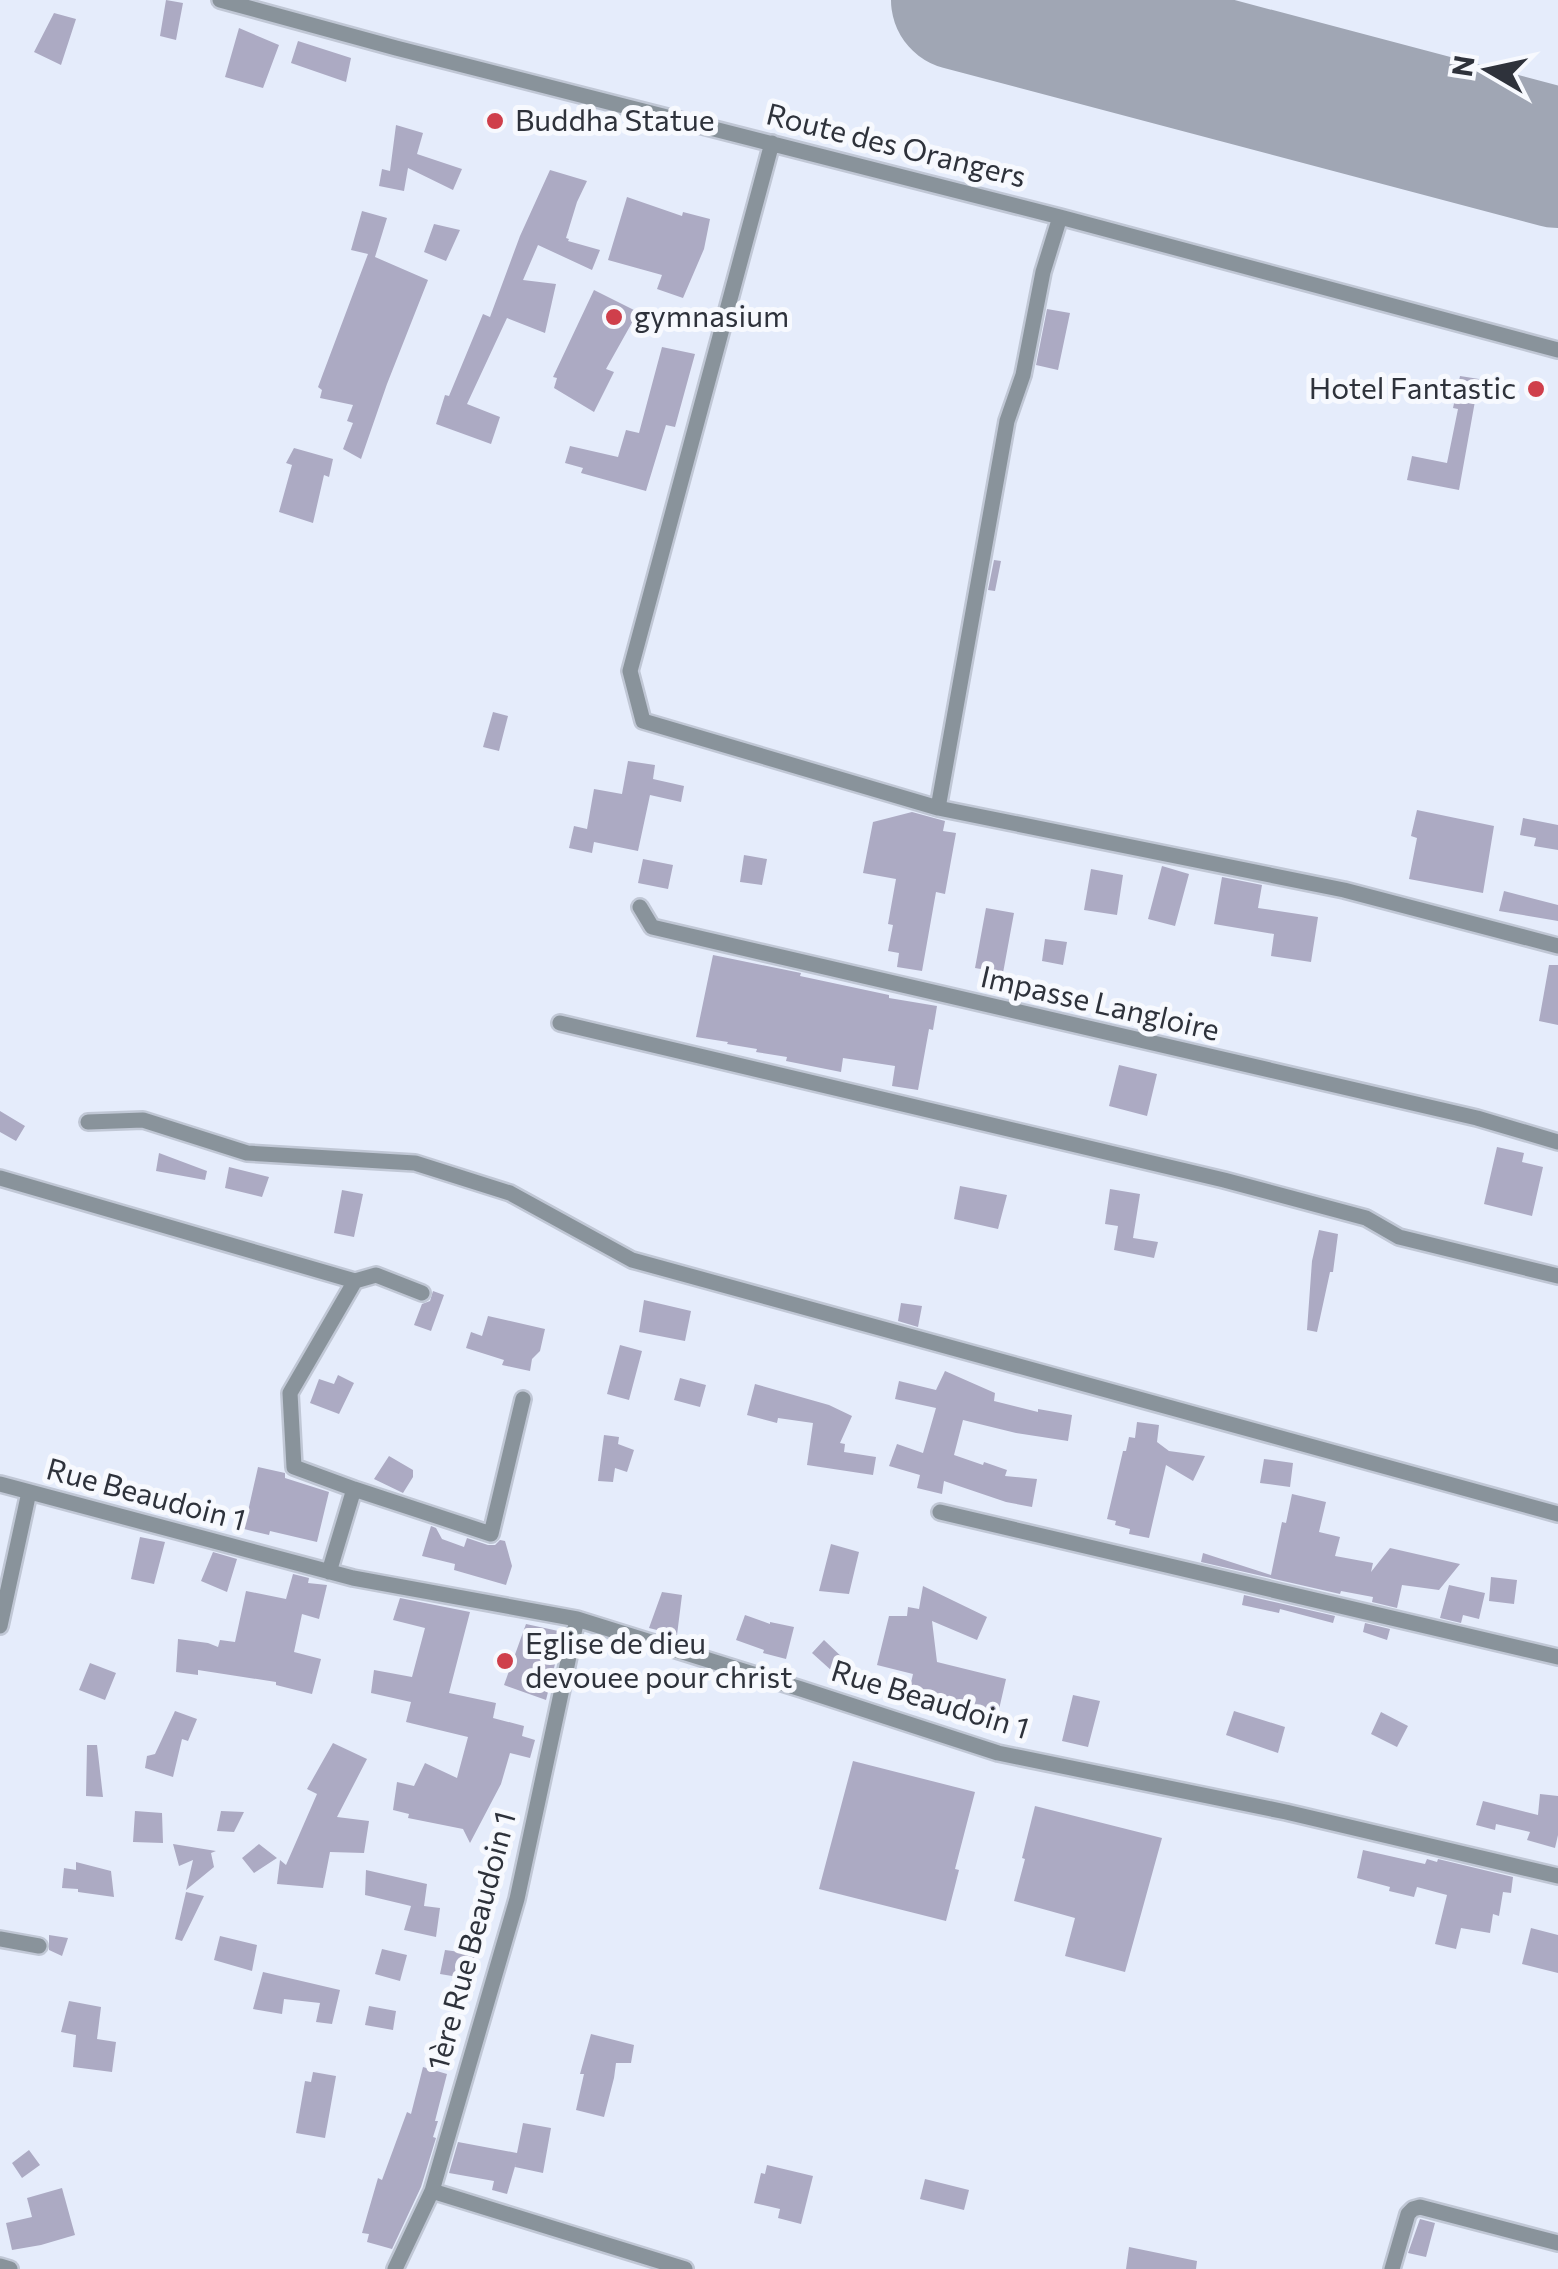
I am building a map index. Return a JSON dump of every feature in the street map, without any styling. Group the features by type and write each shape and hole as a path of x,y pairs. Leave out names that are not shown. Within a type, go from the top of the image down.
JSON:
{"street":[{"name":"Route des Orangers","path":"220,0 1558,350"},
{"path":"772,143 630,671 643,721 938,808 1344,890 1558,946"},
{"path":"938,808 1008,421 1023,375 1043,272 1060,217"},
{"name":"Impasse Langloire","path":"640,907 652,928 1477,1118 1558,1142"},
{"path":"560,1023 1262,1190 1366,1218 1399,1237 1558,1276"},
{"path":"88,1122 144,1120 247,1153 415,1163 510,1192 632,1260 1558,1514"},
{"path":"0,1178 356,1281 376,1275 422,1293"},
{"path":"356,1281 290,1393 294,1467 491,1534 523,1399"},
{"name":"Rue Beaudoin 1","path":"0,1484 329,1572 577,1619 998,1753 1286,1812 1558,1876"},
{"path":"329,1572 354,1489"},
{"path":"0,1626 29,1492"},
{"path":"940,1512 1558,1657"},
{"name":"1ère Rue Beaudoin 1","path":"395,2269 432,2191 516,1898 577,1619"},
{"path":"0,1939 40,1946"},
{"path":"432,2191 685,2269"},
{"path":"1392,2269 1413,2208 1558,2243"},
{"path":"0,2266 10,2269"}],"building":[{"path":"166,0 183,3 176,40 160,36"},
{"path":"54,13 76,19 61,65 34,52"},
{"path":"239,28 279,45 263,88 225,77"},
{"path":"298,41 351,58 346,82 291,63"},
{"path":"396,125 423,133 417,154 462,169 453,190 408,168 404,191 379,186 382,169 390,171"},
{"path":"550,170 587,181 566,238 600,250 592,270 538,245 523,280 556,284 545,333 507,318 467,404 500,417 491,444 436,424 445,395 449,396 483,314 490,317"},
{"path":"627,197 682,216 683,212 710,219 704,249 683,298 657,289 662,275 608,260"},
{"path":"362,211 387,218 375,257 428,280 361,459 343,449 353,423 347,421 353,405 320,398 322,390 318,387 368,254 351,250"},
{"path":"434,224 460,230 446,261 424,252"},
{"path":"594,290 638,312 606,369 614,372 594,412 554,388 557,378 553,377"},
{"path":"1047,309 1070,313 1058,370 1036,365"},
{"path":"662,347 695,354 675,427 666,425 646,491 581,473 583,468 565,463 570,446 618,457 626,430 639,433"},
{"path":"1460,376 1479,379 1459,490 1407,480 1412,456 1447,463"},
{"path":"294,448 333,459 329,477 324,475 313,523 279,512 292,465 286,463"},
{"path":"994,560 1001,561 995,591 988,590"},
{"path":"493,712 508,716 499,751 483,747"},
{"path":"628,761 655,765 653,779 684,786 681,802 650,795 638,851 594,842 592,853 569,848 574,826 587,829 594,789 622,794"},
{"path":"1417,810 1494,826 1483,893 1409,879 1417,838 1411,836"},
{"path":"912,812 945,821 943,831 956,833 945,894 936,892 922,971 897,967 899,953 888,951 896,879 863,873 873,822"},
{"path":"1523,818 1558,825 1558,850 1534,846 1536,838 1520,835"},
{"path":"744,855 767,859 762,885 740,882"},
{"path":"643,859 673,865 668,889 638,883"},
{"path":"1162,866 1189,874 1175,926 1148,919"},
{"path":"1091,869 1123,875 1117,915 1084,910"},
{"path":"1222,877 1262,885 1258,908 1318,917 1311,962 1271,956 1274,934 1214,924"},
{"path":"1504,891 1558,905 1558,921 1499,911"},
{"path":"986,908 1014,913 1003,973 975,968"},
{"path":"1045,939 1067,942 1063,965 1042,961"},
{"path":"713,955 937,1006 918,1090 892,1086 895,1066 843,1058 841,1072 696,1037"},
{"path":"1549,965 1558,965 1558,1025 1539,1021"},
{"path":"1119,1065 1157,1074 1147,1116 1109,1106"},
{"path":"0,1111 25,1126 16,1141 0,1132"},
{"path":"1497,1147 1524,1153 1522,1162 1543,1167 1532,1216 1484,1204"},
{"path":"159,1153 207,1171 205,1180 156,1171"},
{"path":"229,1167 269,1177 262,1197 225,1188"},
{"path":"960,1186 1007,1195 998,1229 954,1219"},
{"path":"1110,1189 1140,1194 1133,1238 1158,1242 1154,1258 1114,1250 1118,1226 1105,1224"},
{"path":"342,1190 363,1194 354,1237 334,1233"},
{"path":"1319,1230 1338,1234 1333,1272 1317,1332 1307,1330 1312,1261"},
{"path":"433,1291 444,1295 431,1331 414,1325 422,1304 430,1301"},
{"path":"644,1300 691,1311 685,1341 639,1332"},
{"path":"901,1303 922,1306 918,1327 898,1321"},
{"path":"488,1316 545,1329 530,1371 502,1365 504,1360 466,1348 471,1332 482,1336"},
{"path":"620,1345 642,1351 629,1400 607,1394"},
{"path":"945,1371 995,1393 994,1401 1038,1412 1072,1415 1068,1441 963,1420 954,1455 1007,1470 1005,1476 1037,1479 1032,1507 944,1481 942,1494 917,1488 920,1475 889,1466 897,1444 923,1453 936,1408 895,1399 899,1381 936,1390"},
{"path":"338,1375 354,1383 339,1414 310,1403 319,1379 334,1384"},
{"path":"680,1378 706,1385 700,1407 674,1400"},
{"path":"755,1384 829,1405 852,1416 840,1443 845,1444 844,1452 876,1457 873,1475 807,1465 813,1423 778,1418 777,1423 747,1415"},
{"path":"1137,1422 1159,1425 1157,1442 1169,1451 1205,1456 1193,1481 1166,1465 1149,1538 1129,1534 1130,1529 1107,1519 1123,1451 1129,1437 1135,1438"},
{"path":"604,1435 619,1437 618,1444 634,1450 627,1472 615,1468 613,1482 598,1481"},
{"path":"389,1456 413,1470 403,1493 374,1479"},
{"path":"1264,1459 1293,1463 1290,1487 1260,1483"},
{"path":"258,1467 285,1473 285,1478 329,1492 317,1542 244,1529"},
{"path":"1292,1494 1326,1502 1319,1532 1340,1537 1335,1556 1373,1563 1371,1572 1390,1548 1460,1564 1439,1590 1402,1585 1397,1608 1372,1602 1373,1597 1341,1591 1340,1594 1201,1562 1203,1553 1271,1575"},
{"path":"431,1526 442,1539 464,1547 467,1538 488,1545 505,1541 512,1566 506,1585 454,1570 455,1564 422,1556"},
{"path":"140,1537 165,1542 154,1584 131,1579"},
{"path":"831,1544 859,1552 849,1594 819,1591"},
{"path":"213,1552 237,1559 227,1592 201,1581"},
{"path":"293,1574 309,1578 308,1583 327,1585 319,1619 302,1614 294,1652 321,1659 312,1694 276,1682 198,1670 198,1675 176,1672 178,1639 218,1647 220,1640 235,1642 246,1591 286,1599"},
{"path":"1491,1577 1517,1580 1514,1604 1489,1601"},
{"path":"1449,1585 1485,1593 1479,1619 1463,1615 1461,1623 1440,1618"},
{"path":"923,1586 987,1617 977,1640 932,1621 937,1662 1006,1679 997,1718 908,1696 913,1674 877,1665 889,1616 907,1616 908,1607 919,1609"},
{"path":"662,1592 682,1595 677,1635 649,1628"},
{"path":"1244,1595 1335,1616 1333,1623 1280,1609 1279,1613 1242,1605"},
{"path":"400,1598 470,1612 449,1693 496,1703 493,1718 524,1726 522,1736 535,1740 530,1758 510,1753 501,1784 470,1843 463,1829 408,1818 409,1814 393,1810 397,1782 414,1786 425,1763 457,1778 468,1737 406,1722 411,1702 371,1693 374,1670 412,1677 425,1628 393,1620"},
{"path":"745,1615 794,1627 786,1659 736,1640"},
{"path":"1365,1623 1390,1629 1387,1640 1363,1632"},
{"path":"526,1624 563,1632 546,1700 504,1685"},
{"path":"824,1640 844,1659 832,1671 812,1653"},
{"path":"90,1663 116,1673 105,1700 79,1690"},
{"path":"1073,1695 1100,1701 1088,1747 1062,1741"},
{"path":"175,1711 197,1719 188,1741 182,1739 173,1777 145,1768 147,1756 155,1754"},
{"path":"1234,1711 1285,1727 1278,1753 1226,1735"},
{"path":"1381,1712 1408,1726 1397,1747 1371,1734"},
{"path":"333,1743 367,1759 337,1817 369,1821 364,1853 330,1852 323,1888 277,1884 280,1860 286,1865 317,1794 307,1789"},
{"path":"87,1745 97,1745 103,1797 86,1796"},
{"path":"853,1761 975,1792 946,1921 819,1889"},
{"path":"1540,1794 1558,1796 1555,1848 1527,1840 1530,1832 1496,1824 1495,1830 1476,1825 1483,1801 1538,1815"},
{"path":"1035,1806 1162,1838 1125,1972 1065,1956 1075,1918 1014,1901"},
{"path":"135,1811 162,1813 163,1843 133,1842"},
{"path":"221,1811 244,1812 234,1832 217,1831"},
{"path":"173,1844 216,1851 211,1853 214,1867 186,1890 193,1860 179,1866"},
{"path":"259,1844 277,1858 254,1873 242,1858"},
{"path":"1363,1850 1425,1864 1427,1859 1438,1859 1513,1877 1511,1893 1503,1892 1499,1916 1493,1914 1490,1933 1461,1928 1456,1949 1435,1944 1447,1895 1417,1887 1414,1897 1357,1878"},
{"path":"76,1862 111,1871 114,1897 62,1888 64,1868 76,1870"},
{"path":"366,1870 427,1884 424,1906 440,1908 436,1937 404,1930 411,1906 365,1895"},
{"path":"186,1892 204,1896 182,1941 175,1939"},
{"path":"1531,1928 1558,1935 1558,1973 1522,1964"},
{"path":"49,1935 68,1938 62,1956 49,1950"},
{"path":"220,1936 257,1945 252,1971 214,1960"},
{"path":"382,1949 407,1955 400,1981 375,1974"},
{"path":"445,1950 475,1954 470,1979 440,1974"},
{"path":"263,1972 340,1990 332,2024 316,2022 320,2003 284,1999 282,2014 253,2009"},
{"path":"69,2001 101,2007 97,2039 116,2042 112,2072 73,2067 76,2035 61,2032"},
{"path":"369,2006 396,2011 393,2030 365,2025"},
{"path":"591,2034 634,2045 631,2063 616,2063 604,2117 576,2110 584,2074 580,2074"},
{"path":"423,2067 447,2074 435,2121 436,2138 421,2187 392,2249 367,2242 369,2234 362,2233 378,2178 382,2180 407,2112 411,2114"},
{"path":"313,2072 336,2076 325,2138 296,2133 305,2081 311,2082"},
{"path":"523,2123 551,2128 543,2173 515,2167 516,2163 507,2194 492,2190 494,2181 449,2173 458,2142 517,2153"},
{"path":"29,2150 40,2165 22,2178 12,2163"},
{"path":"767,2165 813,2176 801,2224 778,2218 780,2209 754,2203 761,2173 765,2174"},
{"path":"925,2179 969,2190 964,2210 920,2199"},
{"path":"62,2188 75,2235 12,2250 6,2223 32,2217 27,2198"},
{"path":"1420,2219 1435,2223 1426,2257 1408,2253"},
{"path":"1129,2247 1197,2261 1196,2269 1126,2269"}],"runway":[{"path":"961,0 1558,158"}],"place":[{"name":"Buddha Statue","path":"495,121"},
{"name":"gymnasium","path":"614,317"},
{"name":"Hotel Fantastic","path":"1536,389"},
{"name":"Eglise de dieu devouee pour christ","path":"505,1661"}]}
